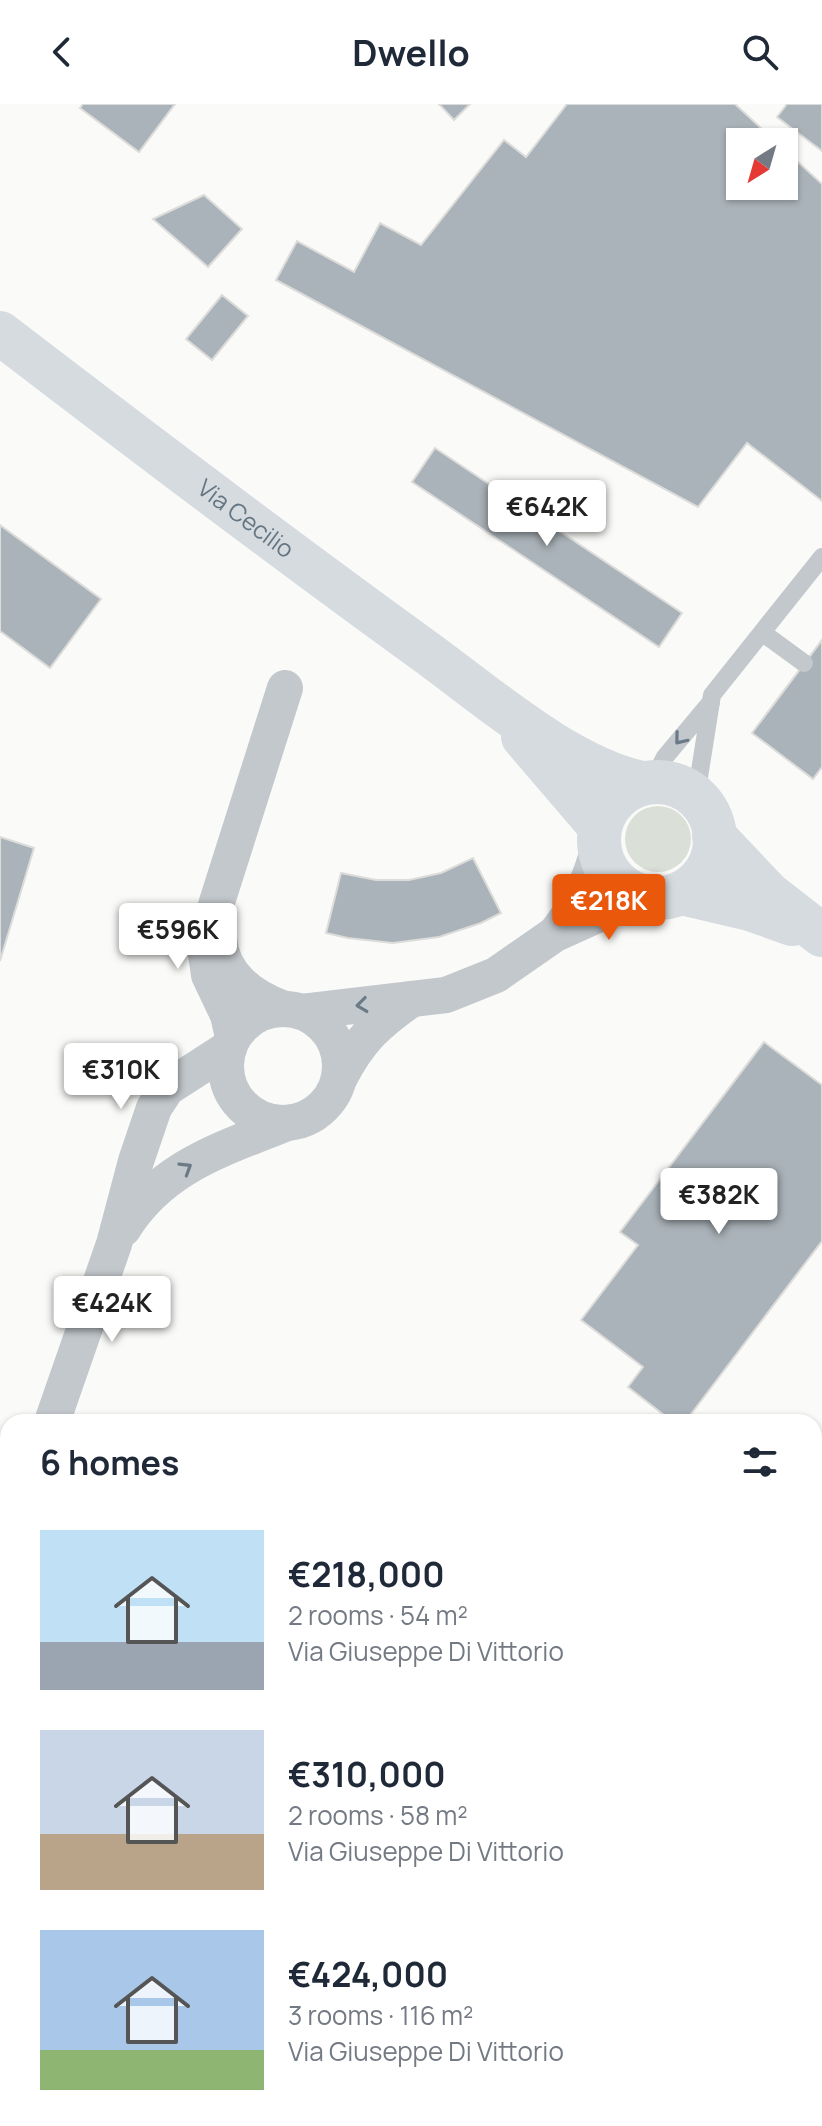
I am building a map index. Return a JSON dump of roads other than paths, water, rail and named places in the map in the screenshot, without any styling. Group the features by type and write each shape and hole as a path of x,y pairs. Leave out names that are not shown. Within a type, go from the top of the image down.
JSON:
{"main road":[{"name":"Via Cecilio","path":"0,333 295,558 557,746 623,779 647,782"},
{"name":"Via Cecilio","path":"493,700 599,837"},
{"path":"647,782 679,786 696,796 714,826 715,844 704,875 682,893 668,898 639,896 625,889 604,867 599,837 605,812 614,800 626,790 647,782"},
{"path":"714,836 769,894 822,935"},
{"path":"682,893 750,909 822,935"}],"street":[{"path":"285,688 205,947 209,975 228,1015 231,1042 226,1076 233,1094 245,1110 261,1119 287,1123"},
{"path":"555,934 590,882 599,837"},
{"path":"55,1414 114,1244 154,1108 167,1088 231,1042 246,1022 263,1012 446,995 496,975 555,934 639,896"},
{"path":"217,902 220,952 232,975 260,1000 318,1021 331,1034 338,1051 339,1079"},
{"path":"114,1244 132,1215 158,1186 204,1156 314,1115 328,1103 355,1048 383,1019 412,999"}],"lane":[{"path":"696,796 712,695 822,557"},
{"path":"763,633 804,663"},
{"path":"647,782 713,700"}]}
